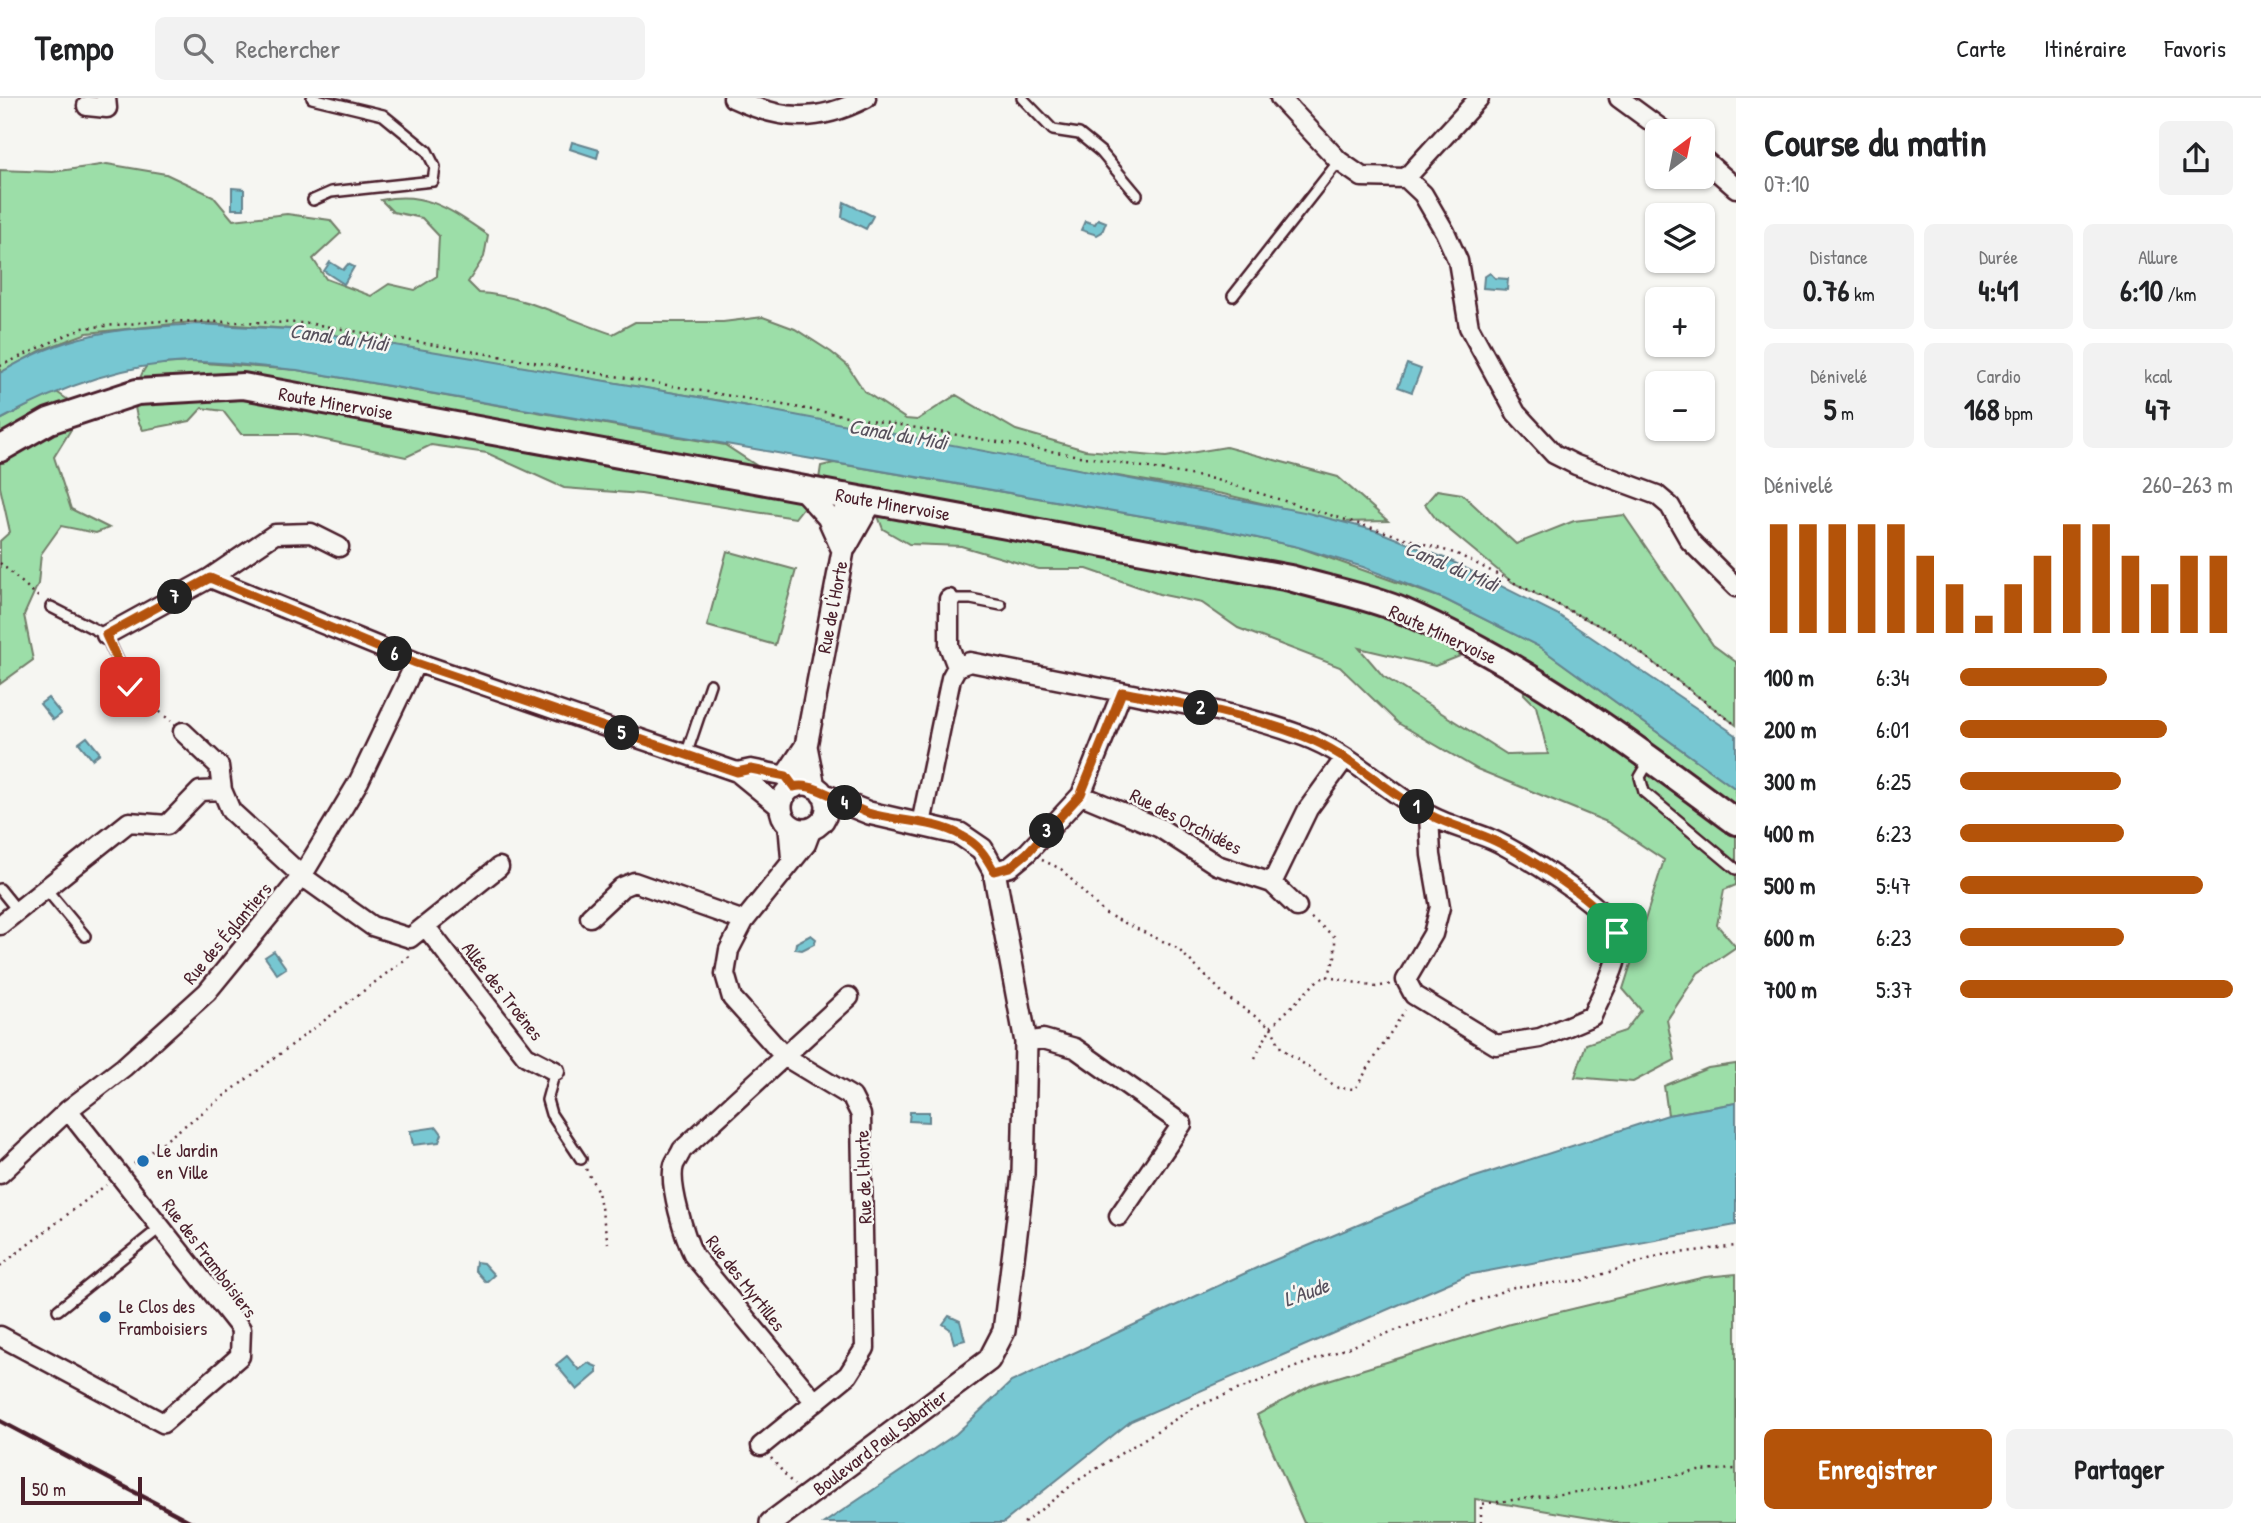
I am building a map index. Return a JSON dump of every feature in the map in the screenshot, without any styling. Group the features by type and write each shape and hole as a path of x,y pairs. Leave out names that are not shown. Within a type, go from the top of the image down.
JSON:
{"main road":[{"name":"Route Minervoise","path":"0,449 49,421 137,392 243,386 1290,578 1401,610 1527,674 1651,759 1736,822"}],"street":[{"path":"87,106 107,108 106,98"},
{"path":"733,98 753,107 806,118 839,112 866,98"},
{"path":"1280,98 1339,161 1362,177 1406,178 1423,194 1458,261 1469,327 1516,413 1554,454 1657,495 1670,506 1690,541 1736,587"},
{"path":"1406,178 1479,98"},
{"path":"1619,98 1648,119"},
{"path":"1715,170 1736,188"},
{"name":"Rue de l'Horte","path":"802,488 828,517 843,551"},
{"name":"Rue de l'Horte","path":"804,786 807,746 843,551 846,495"},
{"name":"Rue de l'Horte","path":"843,551 872,500"},
{"path":"106,635 210,578 275,534 311,533 339,547"},
{"path":"210,578 416,663 737,772 799,830 869,813"},
{"path":"949,599 948,646 957,667"},
{"path":"921,824 951,677 957,667 970,662 1240,715 1306,737 1345,758 1429,815 1496,841 1553,876 1611,919 1617,933 1619,953 1592,1016 1540,1038 1496,1045 1410,987 1433,934 1440,907 1431,855 1429,815"},
{"name":"Rue des Églantiers","path":"0,1174 68,1110 124,1067 207,992 302,876 359,781 416,663"},
{"path":"994,871 1010,867 1027,853 1081,794 1122,692"},
{"path":"183,732 219,766 222,790 231,811 302,876 372,926 410,938 430,932 499,867"},
{"name":"Rue de l'Horte","path":"804,786 807,746"},
{"path":"1272,883 1308,808 1345,758"},
{"path":"737,772 751,769 804,786 869,813 960,834 982,849 994,871 1026,1042 1043,1040 1074,1048 1181,1124 1119,1216"},
{"path":"792,858 785,816 785,795 804,786"},
{"path":"804,786 827,807 815,827"},
{"path":"0,926 129,822 167,825 200,791 222,790"},
{"name":"Rue des Orchidées","path":"1081,794 1160,828 1217,865 1272,883 1297,907"},
{"name":"Rue de l'Horte","path":"761,1446 849,1375 865,1349 861,1115 852,1097 784,1056 732,998 725,974 729,950 744,921 792,858 806,844 815,827"},
{"path":"590,917 622,887 634,882 744,921"},
{"name":"Allée des Troënes","path":"430,932 526,1056 555,1071"},
{"name":"Rue des Myrtilles","path":"815,1402 694,1256 685,1238 673,1177 674,1166 682,1150 849,998"},
{"name":"Boulevard Paul Sabatier","path":"771,1523 989,1360 1003,1331 1023,1174 1026,1042"},
{"name":"Rue des Framboisiers","path":"0,1336 163,1423 240,1356 241,1329 68,1110"}],"lane":[{"path":"312,98 383,115 427,151 435,167 433,181 331,192 313,200"},
{"path":"1022,98 1053,130 1079,134 1101,152 1137,195"},
{"path":"1233,296 1339,161"},
{"path":"949,599 971,598 1000,604"},
{"path":"51,607 106,635 130,687"},
{"path":"686,755 710,684"},
{"path":"1651,759 1640,777 1644,792 1736,869"},
{"path":"45,888 85,936"},
{"path":"0,889 17,910"},
{"path":"555,1071 547,1100 551,1114 581,1159"},
{"path":"58,1310 161,1227"}],"path":[{"path":"0,366 82,328 160,321 307,323 1213,479 1457,554 1614,633 1736,725"},
{"path":"0,563 51,607"},
{"path":"130,687 183,732"},
{"path":"1027,853 1061,869 1104,913 1177,948 1228,998 1271,1027 1281,1048 1338,1088 1355,1089 1410,987 1376,987 1328,977 1319,979 1271,1027 1255,1058"},
{"path":"1297,907 1335,937 1335,957 1328,977"},
{"path":"0,1266 430,932"},
{"path":"581,1159 598,1192 608,1243"},
{"path":"1024,1523 1077,1481 1195,1407 1282,1373 1514,1287 1585,1280 1661,1255 1736,1246"},
{"path":"761,1446 805,1498"},
{"path":"1481,1523 1481,1504 1616,1487 1698,1471 1736,1469"}],"green space":[{"path":"107,164 166,174 213,196 233,220 287,214 330,220 341,233 313,259 326,279 371,296 389,284 415,290 437,276 439,236 422,218 393,212 381,200 425,200 450,211 488,235 484,257 468,282 479,293 531,304 613,334 635,322 723,322 763,317 795,329 831,352 847,365 864,391 906,419 917,420 956,395 1016,430 1085,450 1166,457 1226,447 1338,477 1388,521 1341,522 1223,494 994,455 721,401 304,330 193,322 87,333 42,350 0,373 0,170 53,172"},
{"path":"191,362 297,370 725,445 809,500 795,518 641,494 564,488 487,453 431,445 406,457 297,434 241,434 223,411 202,408 190,421 143,430 136,414 135,397 139,380 147,365"},
{"path":"55,391 83,410 54,457 71,509 109,528 96,533 61,526 41,554 38,584 24,615 33,660 0,684 0,541 10,532 0,487 0,420"},
{"path":"834,463 1212,528 1298,547 1444,599 1538,646 1736,789 1736,885 1724,890 1717,925 1736,947 1698,973 1667,1020 1675,1060 1633,1082 1575,1077 1586,1044 1625,1031 1641,1010 1623,989 1664,860 1607,822 1477,769 1398,723 1340,667 1238,628 1202,603 1159,594 1087,569 1039,569 961,546 909,544 883,529 876,511 833,502 819,479 821,466","holes":["1359,648 1435,666 1465,654 1523,664 1524,694 1536,706 1548,754 1508,755 1383,676"]},
{"path":"1437,490 1462,494 1516,544 1574,521 1624,515 1713,645 1736,662 1736,725 1614,633 1512,582 1436,519 1425,504"},
{"path":"727,551 796,570 775,645 707,626"},
{"path":"1736,1064 1736,1103 1668,1115 1664,1086 1708,1068"},
{"path":"1736,1274 1736,1523 1620,1523 1475,1499 1475,1523 1304,1523 1257,1415 1312,1385 1510,1324 1705,1277"}],"water":[{"path":"572,142 599,150 597,158 570,149"},
{"path":"232,188 244,189 244,209 232,209"},
{"path":"844,202 873,216 866,229 842,217"},
{"path":"1098,219 1106,222 1102,232 1097,235 1081,230 1085,221 1095,224"},
{"path":"330,262 343,270 348,264 354,267 344,284 324,271"},
{"path":"1490,273 1495,278 1508,279 1507,290 1483,288 1484,277"},
{"name":"Canal du Midi","path":"198,324 304,330 721,401 1304,512 1377,531 1449,560 1557,614 1736,735 1736,789 1538,646 1444,599 1363,567 1298,547 1212,528 297,370 243,364 189,362 139,367 68,388 0,420 0,373 26,359 50,348 96,334"},
{"path":"1407,364 1421,369 1412,392 1398,387"},
{"path":"48,698 61,714 53,720 40,704"},
{"path":"87,737 100,753 92,759 79,743"},
{"path":"811,935 816,939 814,944 802,950 795,949 796,943"},
{"path":"274,951 286,968 277,974 265,957"},
{"name":"L'Aude","path":"1736,1103 1736,1225 1467,1275 1131,1421 1003,1523 824,1523 956,1434 1011,1382 1265,1264 1463,1181 1668,1115"},
{"path":"910,1112 929,1112 929,1122 909,1121"},
{"path":"437,1127 442,1134 439,1142 413,1145 410,1131"},
{"path":"476,1262 483,1263 494,1275 486,1282 475,1270"},
{"path":"949,1316 960,1321 965,1340 954,1343 950,1329 943,1324"},
{"path":"567,1356 579,1370 588,1363 597,1367 597,1373 577,1390 556,1365"}],"railway":[{"path":"0,1421 193,1523"}],"place":[{"name":"Le Jardin en Ville","path":"143,1161"},
{"name":"Le Clos des Framboisiers","path":"105,1317"}],"route":[{"path":"130,687 106,635 210,578 416,663 737,772 751,769 786,776 794,787 814,787 822,794 869,813 960,834 982,849 994,871 1010,867 1027,853 1081,794 1106,739 1122,692 1240,715 1306,737 1345,758 1429,815 1496,841 1553,876 1611,919 1617,933"}]}
